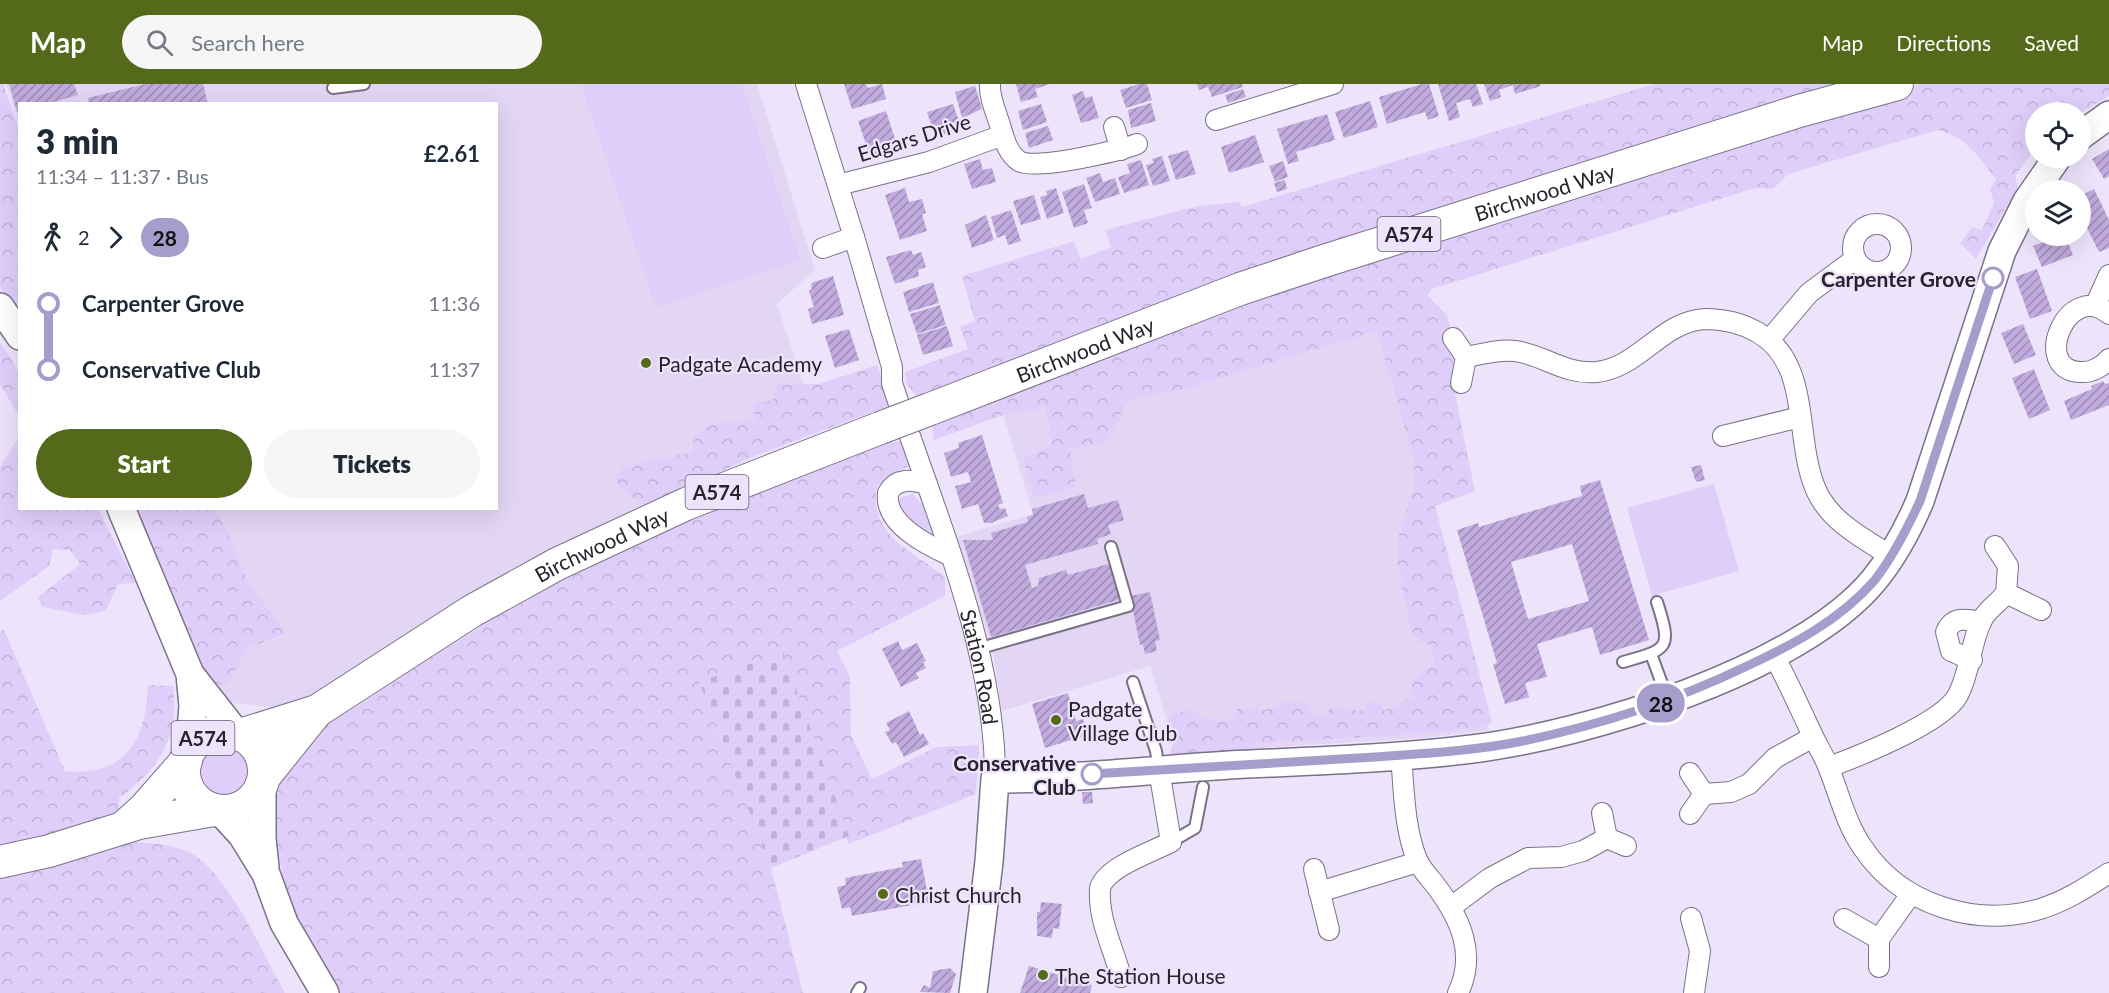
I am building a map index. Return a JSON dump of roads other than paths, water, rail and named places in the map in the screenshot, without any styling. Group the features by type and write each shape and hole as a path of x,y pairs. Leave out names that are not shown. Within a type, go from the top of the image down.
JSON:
{"main road":[{"name":"Birchwood Way","path":"239,734 317,711 472,610 557,564 686,504 1209,301 1301,269 1799,111 1897,84"},
{"name":"Birchwood Way","path":"263,781 317,711"},
{"name":"A574","path":"0,862 48,851 124,828 233,810 246,805 256,796 263,781 264,764 260,752 239,734 215,732 195,744 144,809 124,828"},
{"name":"A574","path":"187,757 187,785 193,796 217,811"}],"street":[{"name":"Station Road","path":"806,84 892,367 892,383 951,556 978,649 994,731 995,779 989,862 972,993"},
{"name":"Edgars Drive","path":"990,84 991,95 1010,152 1023,164 1079,160 1129,147 1114,127"},
{"path":"1216,120 1278,92 1333,84"},
{"path":"2091,128 2109,115"},
{"name":"Edgars Drive","path":"838,185 928,162 1003,135"},
{"path":"995,779 1401,755 1472,749 1522,741 1617,717 1668,700 1773,654 1814,632 1842,611 1873,581 1891,556 1920,501 2002,251 2027,201 2050,168"},
{"path":"823,248 854,237"},
{"path":"1770,339 1809,292 1855,259"},
{"path":"2109,275 2102,310 2080,308 2067,319 2056,340 2057,353 2064,366 2079,372 2099,368 2109,359"},
{"path":"0,307 18,333"},
{"path":"1466,357 1494,351 1515,351 1562,369 1596,372 1612,369 1628,362 1682,323 1722,320 1747,326 1770,339 1787,362 1795,384 1811,476 1825,506 1838,520 1891,556"},
{"path":"1454,338 1466,357 1461,383"},
{"path":"1723,436 1800,417"},
{"path":"927,484 910,480 897,483 888,493 888,506 895,519 929,545 951,556"},
{"path":"122,510 190,674 239,734"},
{"path":"1829,767 1863,755 1941,712 1956,698 1972,660 1981,622 2006,593 2009,582 2008,566 1995,546"},
{"path":"2006,593 2041,610"},
{"path":"1972,660 1951,651 1946,632 1950,623 1958,619 1981,622"},
{"path":"1773,654 1829,767 1844,816 1863,849 1882,871 1911,894 1941,908 1977,915 2005,915 2039,909 2069,898 2109,873"},
{"path":"187,757 193,706 190,674"},
{"path":"1704,794 1731,792 1749,784 1775,758 1813,737"},
{"path":"1401,755 1406,813 1418,862 1451,907 1463,932 1467,955 1458,993"},
{"path":"1121,977 1114,950 1105,934 1100,894 1102,882 1114,870 1171,842 1159,770"},
{"path":"1690,773 1704,794"},
{"path":"263,781 262,839 266,874"},
{"path":"1690,814 1704,794"},
{"path":"217,811 242,835 266,874 284,923 325,993"},
{"path":"1602,813 1607,838"},
{"path":"1451,907 1491,878 1528,858 1561,856 1583,851 1607,838"},
{"path":"1607,838 1626,846"},
{"path":"1319,892 1418,862"},
{"path":"1314,869 1329,930"},
{"path":"1879,967 1879,939 1911,894"},
{"path":"1691,918 1700,951 1694,993"},
{"path":"1844,919 1879,939"}],"lane":[{"path":"333,88 364,84"},
{"path":"978,649 1128,606 1110,547"},
{"path":"1623,662 1660,649 1667,634 1657,602"},
{"path":"1651,654 1668,700"},
{"path":"1132,682 1156,751 1159,770"},
{"path":"1171,842 1195,828 1203,787"}],"place":[{"name":"Carpenter Grove","path":"1993,278"},
{"name":"Padgate Academy","path":"646,363"},
{"name":"Padgate Village Club","path":"1056,720"},
{"name":"Conservative Club","path":"1092,774"},
{"name":"Christ Church","path":"883,894"},
{"name":"The Station House","path":"1043,975"}]}
